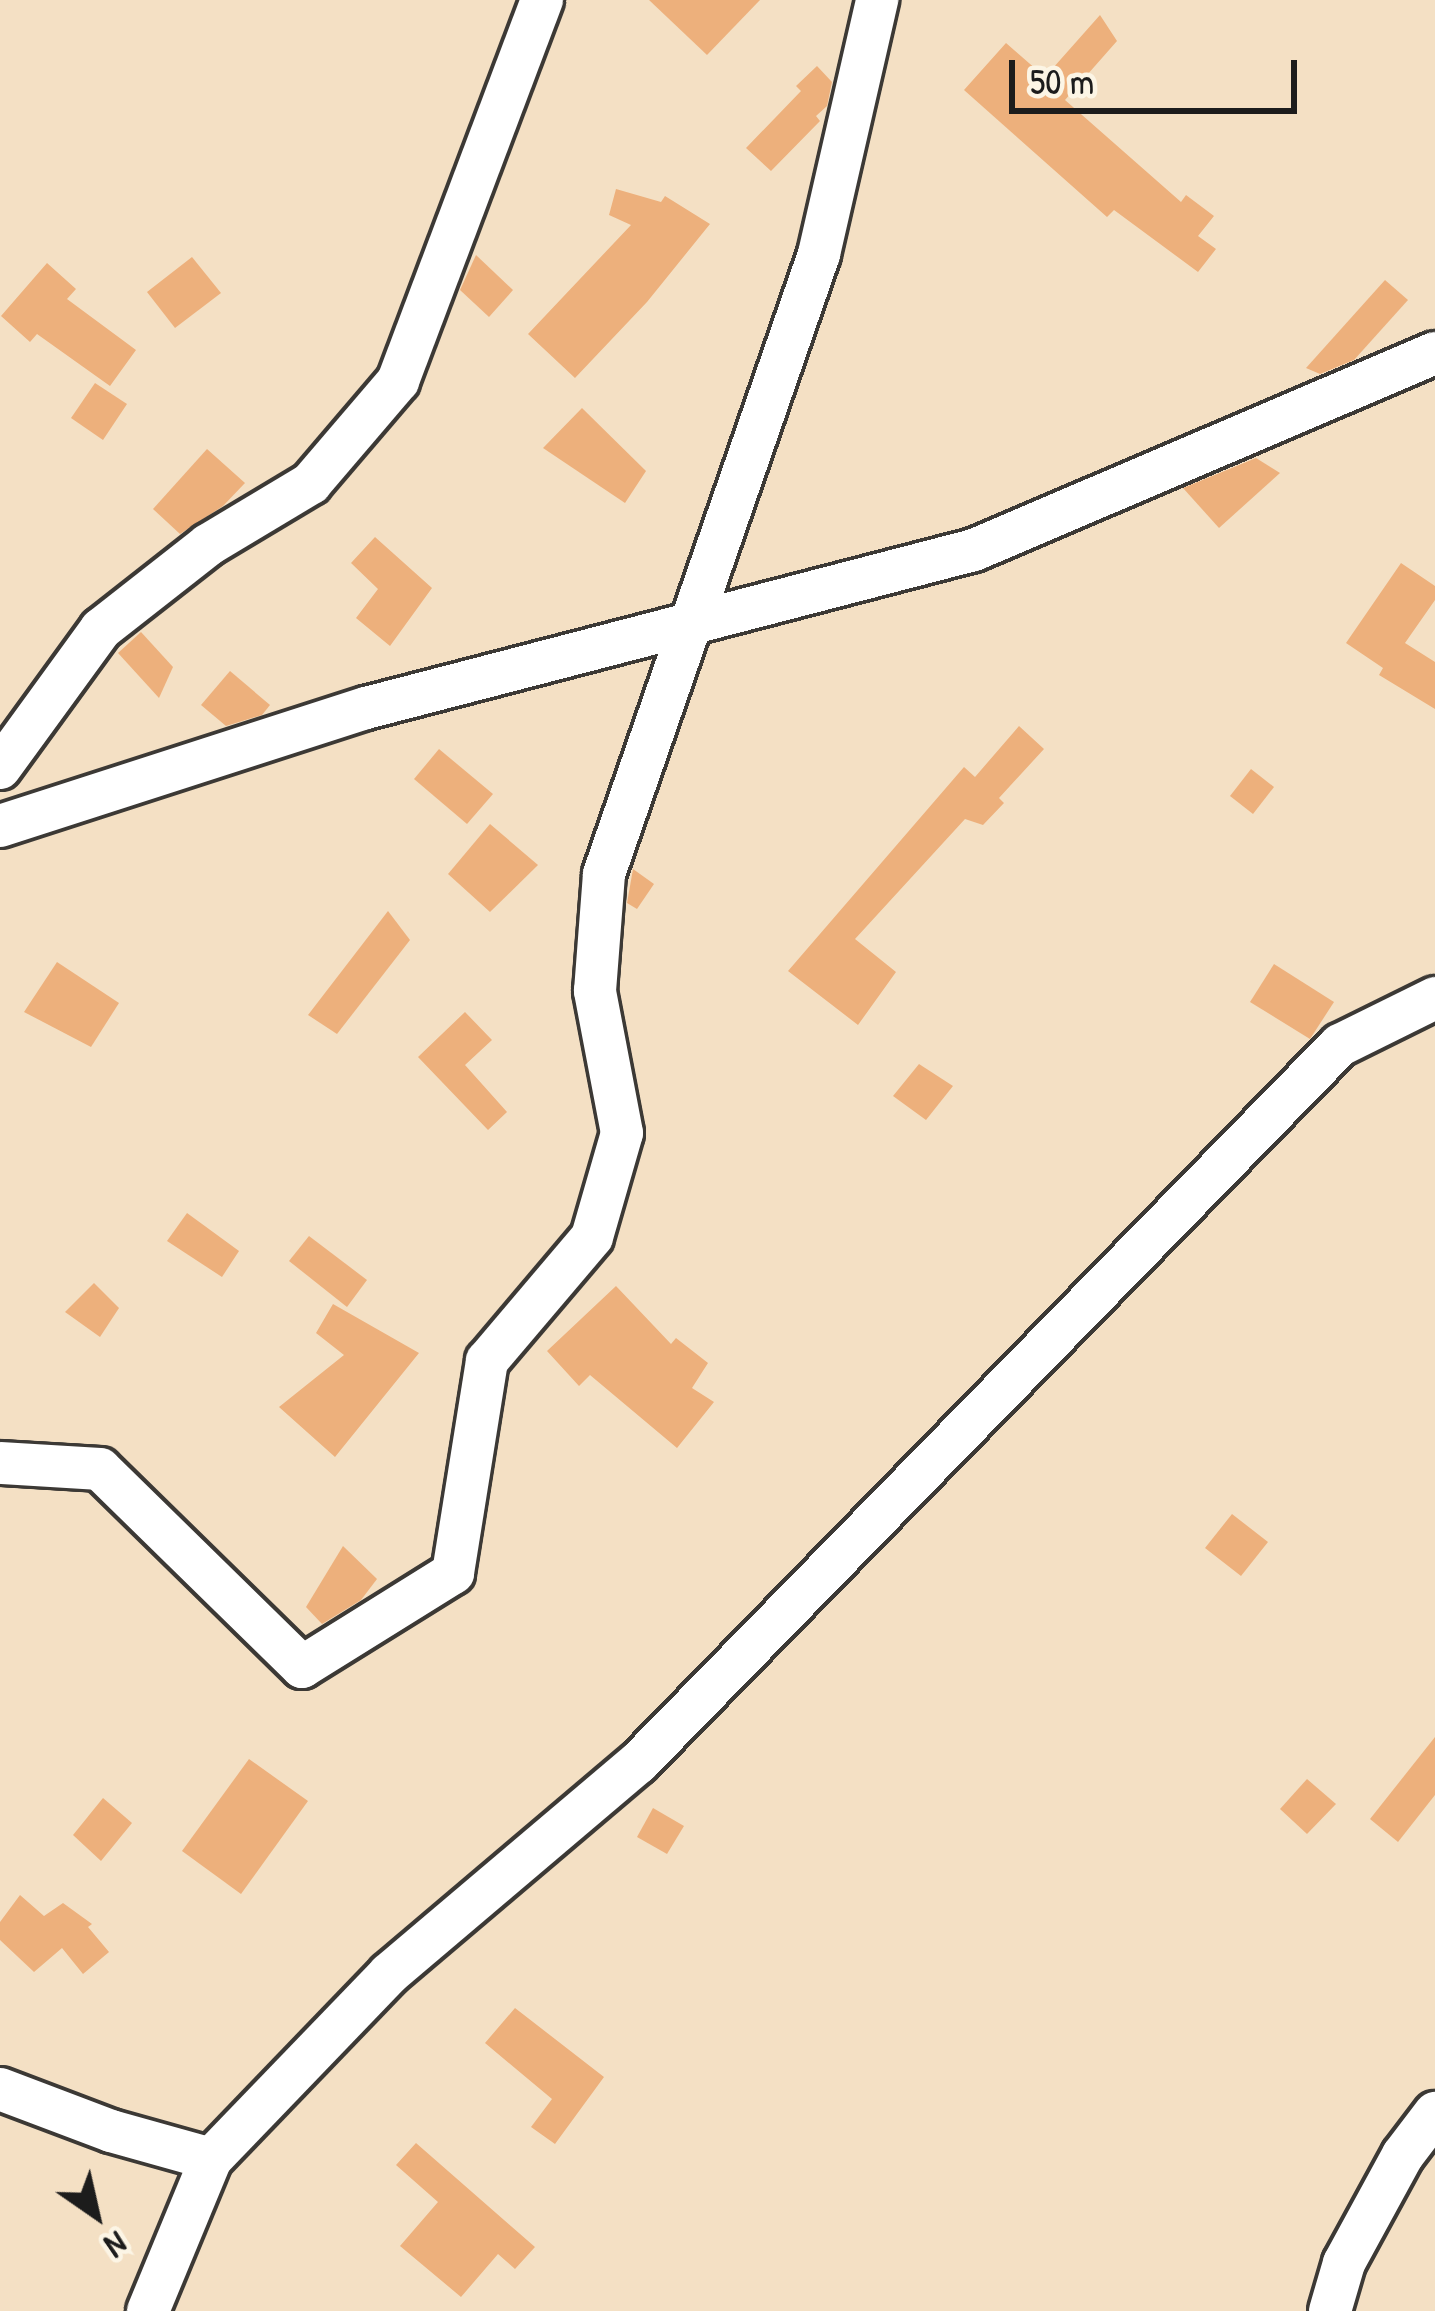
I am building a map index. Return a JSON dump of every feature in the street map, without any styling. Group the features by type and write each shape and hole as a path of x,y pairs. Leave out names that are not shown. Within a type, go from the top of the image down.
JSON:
{"street":[{"path":"0,768 101,629 208,545 310,483 398,381 542,0"},
{"path":"0,1463 100,1468 302,1666 454,1574 487,1360 592,1237 622,1133 595,991 604,874 819,254 870,3"},
{"path":"0,826 366,708 974,550 1435,353"},
{"path":"148,2311 211,2158 388,1974 638,1763 1340,1045 1435,998"},
{"path":"0,2089 111,2131 211,2158"},
{"path":"1330,2311 1344,2263 1402,2155 1435,2113"}],"building":[{"path":"649,0 760,0 707,55"},
{"path":"1100,15 1117,41 1065,100 1181,202 1186,195 1214,216 1198,236 1216,249 1198,272 1114,210 1107,217 964,90 1006,43 1045,77"},
{"path":"817,66 832,82 827,106 816,116 820,121 771,171 746,148 801,91 796,86"},
{"path":"616,189 661,202 665,196 710,224 647,302 575,378 528,334 631,225 609,215"},
{"path":"476,255 513,290 489,317 460,290"},
{"path":"192,257 221,293 175,328 147,292"},
{"path":"47,263 76,289 67,299 136,350 110,386 37,334 30,342 1,316"},
{"path":"1385,280 1408,300 1354,360 1320,374 1306,368"},
{"path":"95,383 127,404 103,440 71,418"},
{"path":"582,408 646,471 625,503 543,448"},
{"path":"207,449 245,483 223,506 180,534 153,509"},
{"path":"1256,458 1280,473 1219,528 1183,488"},
{"path":"375,537 432,588 390,646 356,618 378,589 351,563"},
{"path":"1401,563 1435,586 1435,600 1405,643 1435,662 1435,709 1379,675 1383,668 1346,643"},
{"path":"141,632 173,667 159,698 118,653"},
{"path":"230,671 270,705 262,715 226,726 201,705"},
{"path":"1019,726 1044,749 999,798 1004,803 983,825 965,819 855,939 896,972 858,1025 788,971 964,767 975,777"},
{"path":"439,749 493,794 467,824 414,779"},
{"path":"1251,769 1274,787 1253,814 1230,796"},
{"path":"490,824 538,865 490,912 448,874"},
{"path":"633,869 654,884 637,909 627,903"},
{"path":"388,911 410,940 337,1034 308,1015"},
{"path":"57,962 119,1003 91,1047 24,1012"},
{"path":"1274,964 1334,1002 1310,1039 1250,1002"},
{"path":"465,1012 492,1040 465,1065 507,1112 488,1130 418,1057"},
{"path":"919,1064 953,1086 926,1120 893,1096"},
{"path":"187,1213 239,1251 222,1277 167,1241"},
{"path":"309,1236 367,1280 347,1307 289,1261"},
{"path":"94,1283 119,1308 100,1337 65,1312"},
{"path":"616,1286 671,1344 676,1338 708,1363 692,1388 714,1402 677,1448 590,1375 579,1386 547,1351"},
{"path":"333,1304 419,1353 335,1457 279,1407 344,1355 316,1333"},
{"path":"1232,1514 1268,1542 1241,1576 1205,1548"},
{"path":"343,1546 377,1579 361,1600 322,1624 306,1607"},
{"path":"1435,1737 1435,1795 1398,1842 1370,1819"},
{"path":"249,1759 308,1801 241,1894 182,1851"},
{"path":"1307,1779 1336,1804 1307,1834 1280,1809"},
{"path":"103,1798 132,1823 101,1861 73,1835"},
{"path":"653,1808 684,1826 667,1854 637,1837"},
{"path":"20,1895 44,1916 63,1903 92,1924 88,1927 109,1952 83,1974 62,1948 34,1972 0,1940 0,1922"},
{"path":"515,2008 604,2077 555,2144 531,2127 552,2099 485,2043"},
{"path":"416,2143 535,2247 515,2269 498,2254 461,2297 400,2246 438,2202 396,2165"}]}
